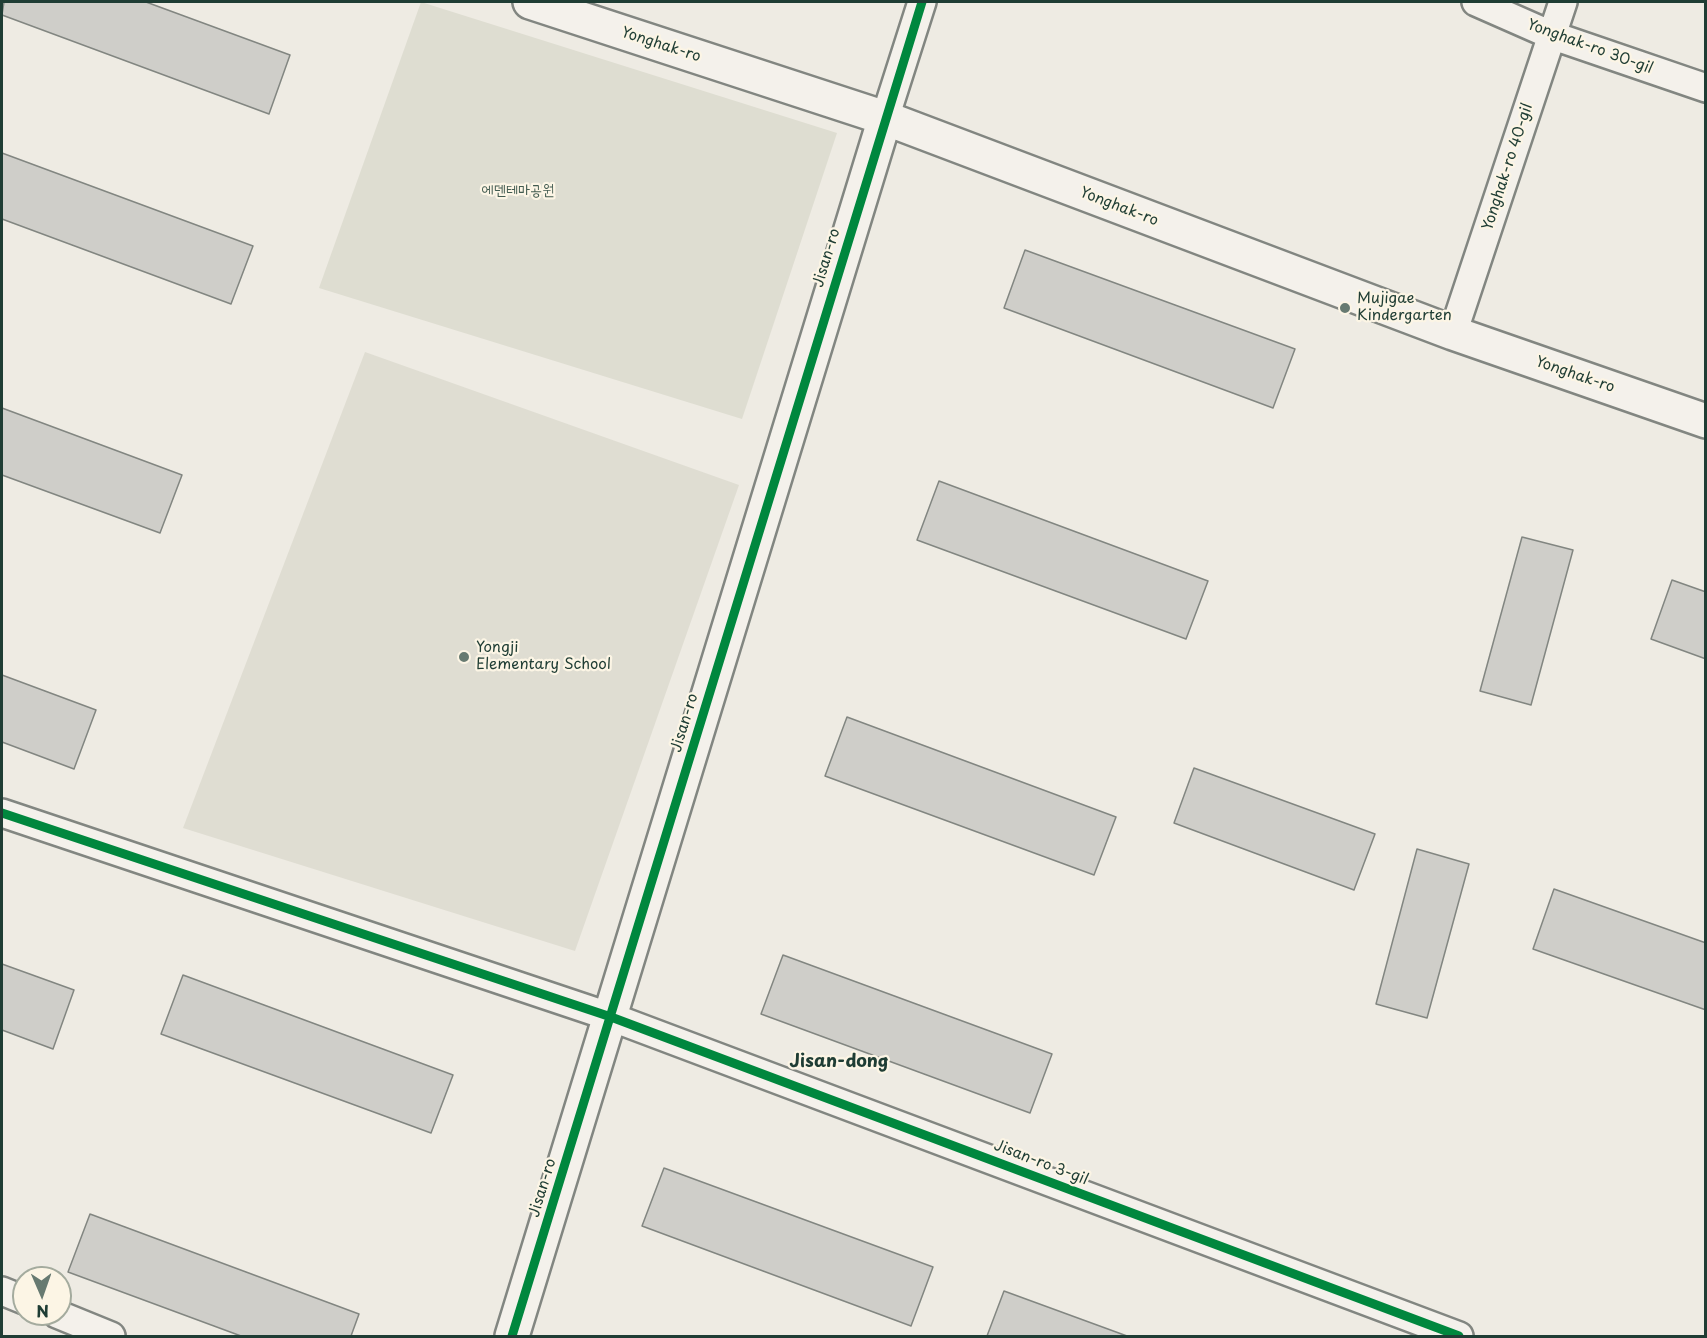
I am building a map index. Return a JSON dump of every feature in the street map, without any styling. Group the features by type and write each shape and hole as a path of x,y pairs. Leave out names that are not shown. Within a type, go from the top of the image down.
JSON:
{"street":[{"name":"Yonghak-ro","path":"530,2 885,118 1453,333 1706,421"},
{"path":"885,118 922,2"},
{"name":"Yonghak-ro 30-gil","path":"1476,2 1551,35 1706,88"},
{"name":"Yonghak-ro 40-gil","path":"1453,333 1563,2"},
{"name":"Jisan-ro","path":"512,1336 885,118"},
{"name":"Jisan-ro 3-gil","path":"2,813 611,1017 1460,1336"},
{"path":"72,1320 111,1336"}],"shaded area":[{"name":"Yongji Elementary School","path":"365,352 739,485 575,951 183,828"}],"green space":[{"name":"에덴테마공원","path":"421,2 837,133 742,419 319,288"}],"building":[{"path":"4,2 146,2 290,55 269,114 2,15"},
{"path":"2,153 253,246 231,304 2,219"},
{"path":"1025,250 1295,349 1273,408 1004,308"},
{"path":"2,408 182,475 160,533 2,475"},
{"path":"939,481 1208,581 1186,639 917,540"},
{"path":"1522,537 1573,550 1531,705 1480,691"},
{"path":"1672,580 1706,592 1706,659 1651,639"},
{"path":"2,675 96,710 74,769 2,742"},
{"path":"847,717 1116,817 1094,875 825,776"},
{"path":"1194,768 1375,834 1354,890 1174,823"},
{"path":"1417,849 1469,864 1427,1018 1376,1004"},
{"path":"1554,889 1706,943 1706,1010 1533,949"},
{"path":"783,955 1052,1054 1030,1113 761,1014"},
{"path":"2,964 74,990 53,1049 2,1030"},
{"path":"183,975 453,1075 431,1133 161,1034"},
{"path":"664,1168 933,1267 911,1326 642,1226"},
{"path":"90,1214 359,1314 351,1336 241,1336 72,1273 70,1266"},
{"path":"1004,1291 1127,1336 987,1336"}],"cycle path":[{"path":"512,1336 922,2"},
{"path":"2,813 611,1017 1459,1336"}],"place":[{"name":"Mujigae Kindergarten","path":"1345,308"},
{"name":"Yongji Elementary School","path":"464,657"}],"district":[{"name":"Jisan-dong","path":"839,1062"}]}
